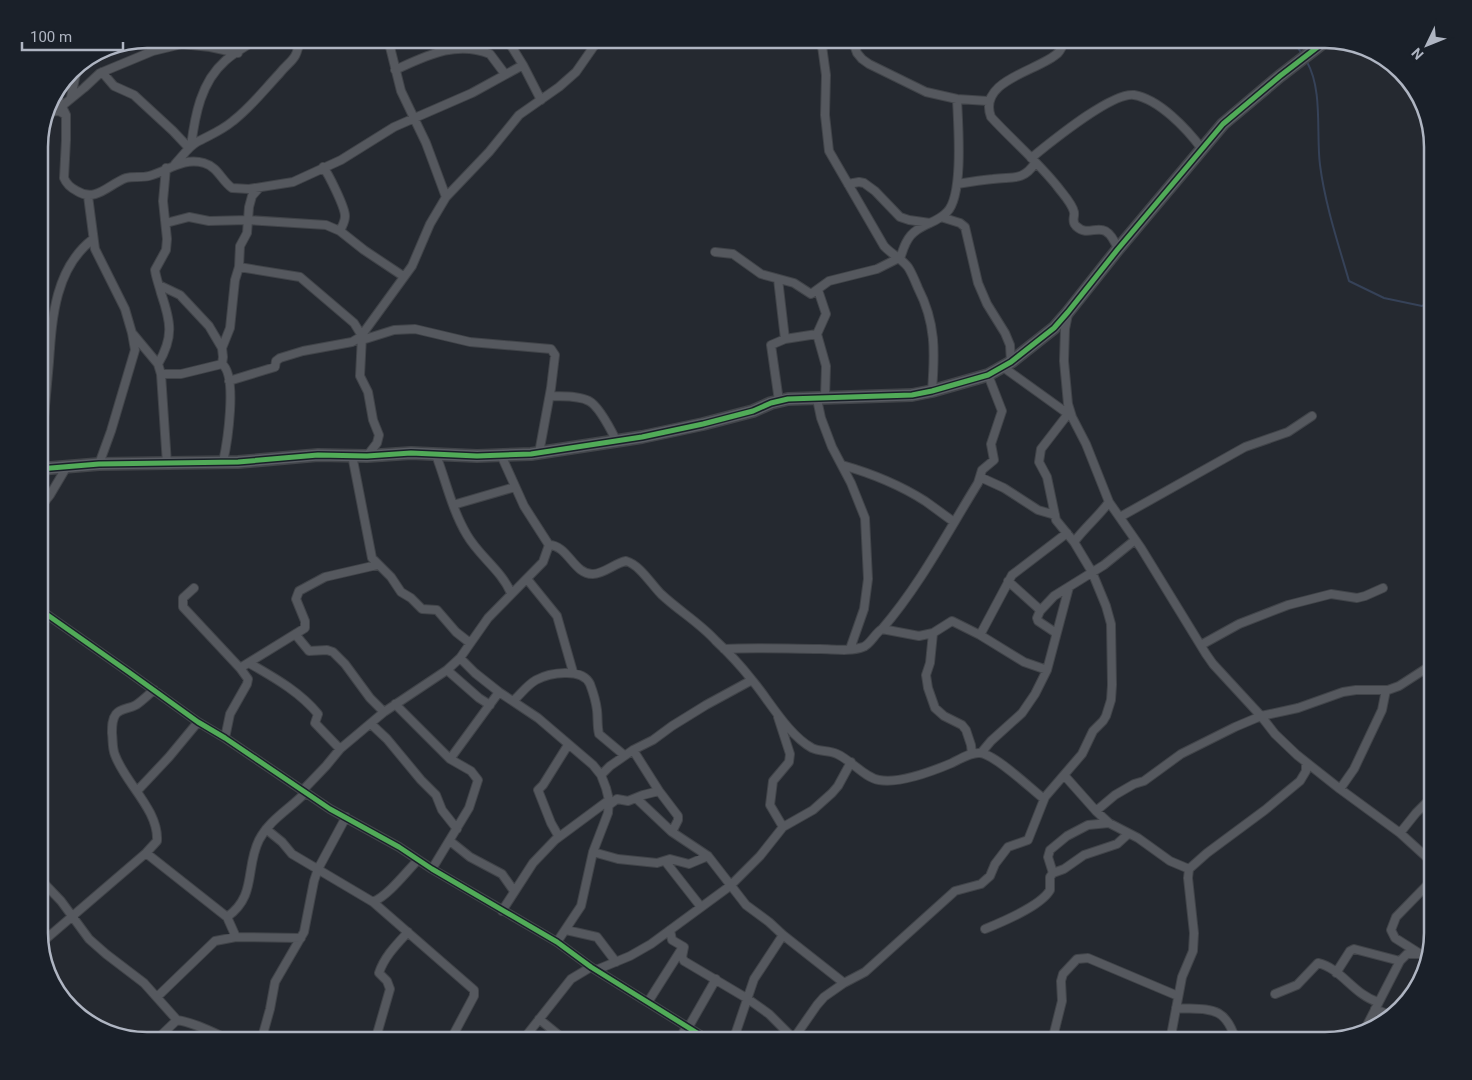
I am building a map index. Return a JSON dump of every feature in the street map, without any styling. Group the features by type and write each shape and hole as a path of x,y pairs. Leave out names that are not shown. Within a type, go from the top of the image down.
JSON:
{"street":[{"path":"62,106 102,72 142,54 164,48"},
{"path":"218,48 238,53"},
{"path":"190,147 204,87 222,63 245,48"},
{"path":"175,164 190,147 217,133 245,112 281,71 294,60 299,48"},
{"path":"390,48 401,91 426,143 446,196"},
{"path":"395,70 445,50 462,48 487,52 492,55 505,74"},
{"path":"513,48 541,100"},
{"path":"367,456 377,444 378,435 368,392 360,376 362,338 403,276 412,266 430,224 446,196 489,152 519,115 559,87 576,72 593,48"},
{"path":"822,48 826,75 825,115 829,151 884,246 910,270 929,313 935,352 932,391"},
{"path":"855,48 857,54 869,64 926,92 988,101"},
{"path":"1062,48 1059,52 997,88 988,101 988,110 991,116 1055,184 1074,213 1075,225 1082,229 1103,229 1107,231 1118,249"},
{"path":"48,469 99,464 223,462 318,455 367,456 411,453 501,455 539,452 642,437 753,411 788,399 897,396 932,391 988,375 1007,364 1054,328 1223,124 1316,48"},
{"path":"59,100 66,115 64,178 78,192 88,196 100,193 124,179 149,176 175,164 188,162 207,164 214,167 232,188 236,190 293,182 341,160 394,127 472,93 523,65"},
{"path":"102,72 114,86 134,95 190,147"},
{"path":"71,97 75,77"},
{"path":"957,184 995,178 1011,179 1028,171 1033,160 1070,128 1098,109 1115,100 1132,95 1161,108 1183,125 1202,149"},
{"path":"715,252 733,254 761,274 794,283 811,294 829,281 877,269 900,259 906,243 914,232 941,218 953,204 956,195 959,142 957,98"},
{"path":"54,112 66,115"},
{"path":"323,167 329,174 345,212 345,219 340,231"},
{"path":"158,364 167,350 170,340 170,326 155,270 166,250 163,192 166,168"},
{"path":"848,184 864,183 875,191 898,215 905,219 932,223"},
{"path":"222,348 230,328 235,280 239,267 240,246 247,233 251,198 258,188"},
{"path":"88,196 95,249 125,309 135,350 112,431 99,464"},
{"path":"166,223 189,217 216,222 248,220 326,225 340,231 364,250 403,276"},
{"path":"941,218 960,222 965,227 978,283 987,304 1005,333 1010,345 1007,364"},
{"path":"48,369 54,309 66,271 80,250 93,239"},
{"path":"239,267 300,277 354,323 362,338"},
{"path":"778,279 785,339"},
{"path":"159,286 186,299 209,326 222,348 222,364 227,370 229,380 229,432 223,462"},
{"path":"818,290 826,314 817,334 826,366 821,399 821,418 832,447 865,518 868,549 868,579 865,605 860,625 850,649"},
{"path":"1068,312 1065,329 1064,360 1070,416 1086,444 1109,502 1213,664 1275,734 1306,763 1400,833 1424,855"},
{"path":"229,380 275,367 276,361 280,358 303,351 352,342 394,330 415,329 470,342 549,348 555,354 550,396 539,452"},
{"path":"132,334 158,364 161,374 167,464"},
{"path":"779,401 771,346 773,343 785,339 817,334"},
{"path":"161,374 181,374 222,364"},
{"path":"1007,364 1070,416"},
{"path":"724,649 850,649 864,647 882,629 900,608 954,522 980,478 982,470 994,460 991,444 1002,411 988,375"},
{"path":"550,396 590,401 616,440"},
{"path":"798,1032 817,1005 829,993 862,974 875,964 952,893 978,886 988,878 999,858 1008,847 1028,840 1044,800 1082,754 1093,731 1103,721 1111,700 1111,624 1104,599 1092,572 1074,542 1056,520 1047,477 1039,462 1041,449 1047,440 1070,416"},
{"path":"1120,517 1245,447 1288,432 1312,416"},
{"path":"352,455 372,558 390,577 399,590 422,608 437,610 456,632 470,643"},
{"path":"436,455 460,523 470,540 500,574 511,593"},
{"path":"501,455 524,506 549,544 559,547 588,574 596,574 623,561 630,562 660,593 715,639 752,680 788,727 810,747 819,751 836,753 870,777 878,780 893,780 932,770 972,754 981,753 994,759 1044,800"},
{"path":"842,465 870,473 924,500 954,522"},
{"path":"48,498 66,468"},
{"path":"980,478 1004,488 1038,510 1054,515"},
{"path":"453,505 515,487"},
{"path":"1074,542 1109,502"},
{"path":"980,635 1008,581 1017,570 1067,533"},
{"path":"1056,633 1037,620 1040,611 1054,596 1092,572 1135,540"},
{"path":"227,917 241,905 246,894 254,857 259,841 266,829 281,813 296,802 340,749 384,712 447,670 460,658 488,618 543,562 549,544"},
{"path":"240,668 305,628 306,624 296,599 298,591 325,577 377,565"},
{"path":"527,579 557,616 572,672"},
{"path":"1008,581 1040,611"},
{"path":"981,753 991,741 1022,713 1036,694 1047,670 1069,587"},
{"path":"194,588 183,598 183,607 247,677 248,682 230,714 226,738"},
{"path":"1201,645 1239,624 1288,605 1331,594 1357,598 1383,588"},
{"path":"48,615 198,722 226,738 304,791 502,911 557,942 593,969 694,1032"},
{"path":"882,629 916,636 933,632 952,621 980,635 1024,662 1047,670"},
{"path":"933,632 930,663 926,675 928,688 936,708 944,716 962,725 966,730 972,754"},
{"path":"295,634 309,651 327,650 333,652 345,664 370,698 384,712"},
{"path":"460,658 499,692 538,718 593,765 601,775 609,803 608,813 593,852 581,906 557,942"},
{"path":"249,663 288,686 313,709 318,714 315,723 340,749"},
{"path":"447,670 479,698 490,705"},
{"path":"1088,825 1097,812 1115,795 1134,784 1144,781 1181,754 1234,727 1261,716 1298,708 1343,692 1386,690 1399,686 1424,670"},
{"path":"513,702 534,681 544,677 572,672 589,681 596,706 599,734 624,755"},
{"path":"601,775 624,755 653,740 706,705 752,680"},
{"path":"48,937 146,853 157,840 157,831 153,820 115,756 112,726 114,718 121,709 128,709 154,690"},
{"path":"1340,789 1354,769 1382,710 1386,690"},
{"path":"450,759 499,692"},
{"path":"395,704 450,759 471,771 478,780 469,808 432,869"},
{"path":"776,711 790,754 787,766 773,781 770,805 783,827"},
{"path":"137,791 170,757 198,722"},
{"path":"370,724 386,739 436,795 443,811 458,829"},
{"path":"560,837 538,790 544,785 568,745"},
{"path":"632,750 658,791 679,817 672,832"},
{"path":"529,1032 571,979 593,969 616,962 646,947 730,886 760,856 783,827 813,810 832,793 851,762"},
{"path":"1172,1032 1183,974 1193,951 1192,903 1188,882 1189,869 1300,782 1306,771 1306,763"},
{"path":"1064,774 1109,823 1170,861 1189,869"},
{"path":"502,911 534,863 560,837 617,799 627,802 658,791"},
{"path":"636,798 672,832 708,856 746,905 844,984"},
{"path":"1400,833 1424,805"},
{"path":"265,1032 274,982 304,932 318,869 346,817"},
{"path":"1053,873 1048,857 1049,852 1067,836 1088,825 1109,823"},
{"path":"266,829 282,842 292,854 373,902 474,990 474,996 455,1032"},
{"path":"985,929 1010,919 1041,900 1050,890 1050,879 1053,873 1064,869 1084,855 1117,844 1128,834"},
{"path":"450,841 470,857 502,874 514,891"},
{"path":"593,852 618,859 654,862 670,859 689,864 708,856"},
{"path":"146,853 227,917 236,937"},
{"path":"373,902 383,895 418,860"},
{"path":"666,861 701,907"},
{"path":"48,887 61,901 90,939 106,954 144,983 177,1020 213,1032"},
{"path":"1422,955 1396,938 1390,930 1396,917 1424,888"},
{"path":"566,930 597,937 616,962"},
{"path":"670,930 672,940 683,946"},
{"path":"378,1032 390,989 387,981 379,973 381,966 408,932"},
{"path":"736,1032 756,974 783,935"},
{"path":"157,997 210,945 220,940 236,937 301,938"},
{"path":"683,946 682,957 684,961 748,999 769,1014 786,1032"},
{"path":"648,1002 683,946"},
{"path":"1336,973 1350,951 1354,949 1400,961"},
{"path":"1368,1023 1400,961 1407,954 1422,956"},
{"path":"1054,1032 1062,1001 1061,981 1063,974 1078,959 1088,958 1178,996"},
{"path":"1275,994 1297,985 1318,963 1324,964 1385,1013"},
{"path":"685,1032 716,979"},
{"path":"1176,1008 1216,1012 1228,1021 1232,1032"},
{"path":"539,1019 555,1032"},
{"path":"164,1032 177,1020"}],"waterway":[{"path":"1298,48 1302,54"},
{"path":"1307,62 1312,73 1317,99 1322,180 1349,281 1384,298 1422,306 1424,305"}],"cycle path":[{"path":"48,468 99,464 238,462 318,455 367,456 411,453 477,456 531,454 642,437 703,424 753,411 771,403 788,399 912,395 988,375 1011,362 1054,328 1223,124 1316,48"},
{"path":"48,615 198,722 330,809 399,847 432,869 557,942 591,967 696,1032"}]}
